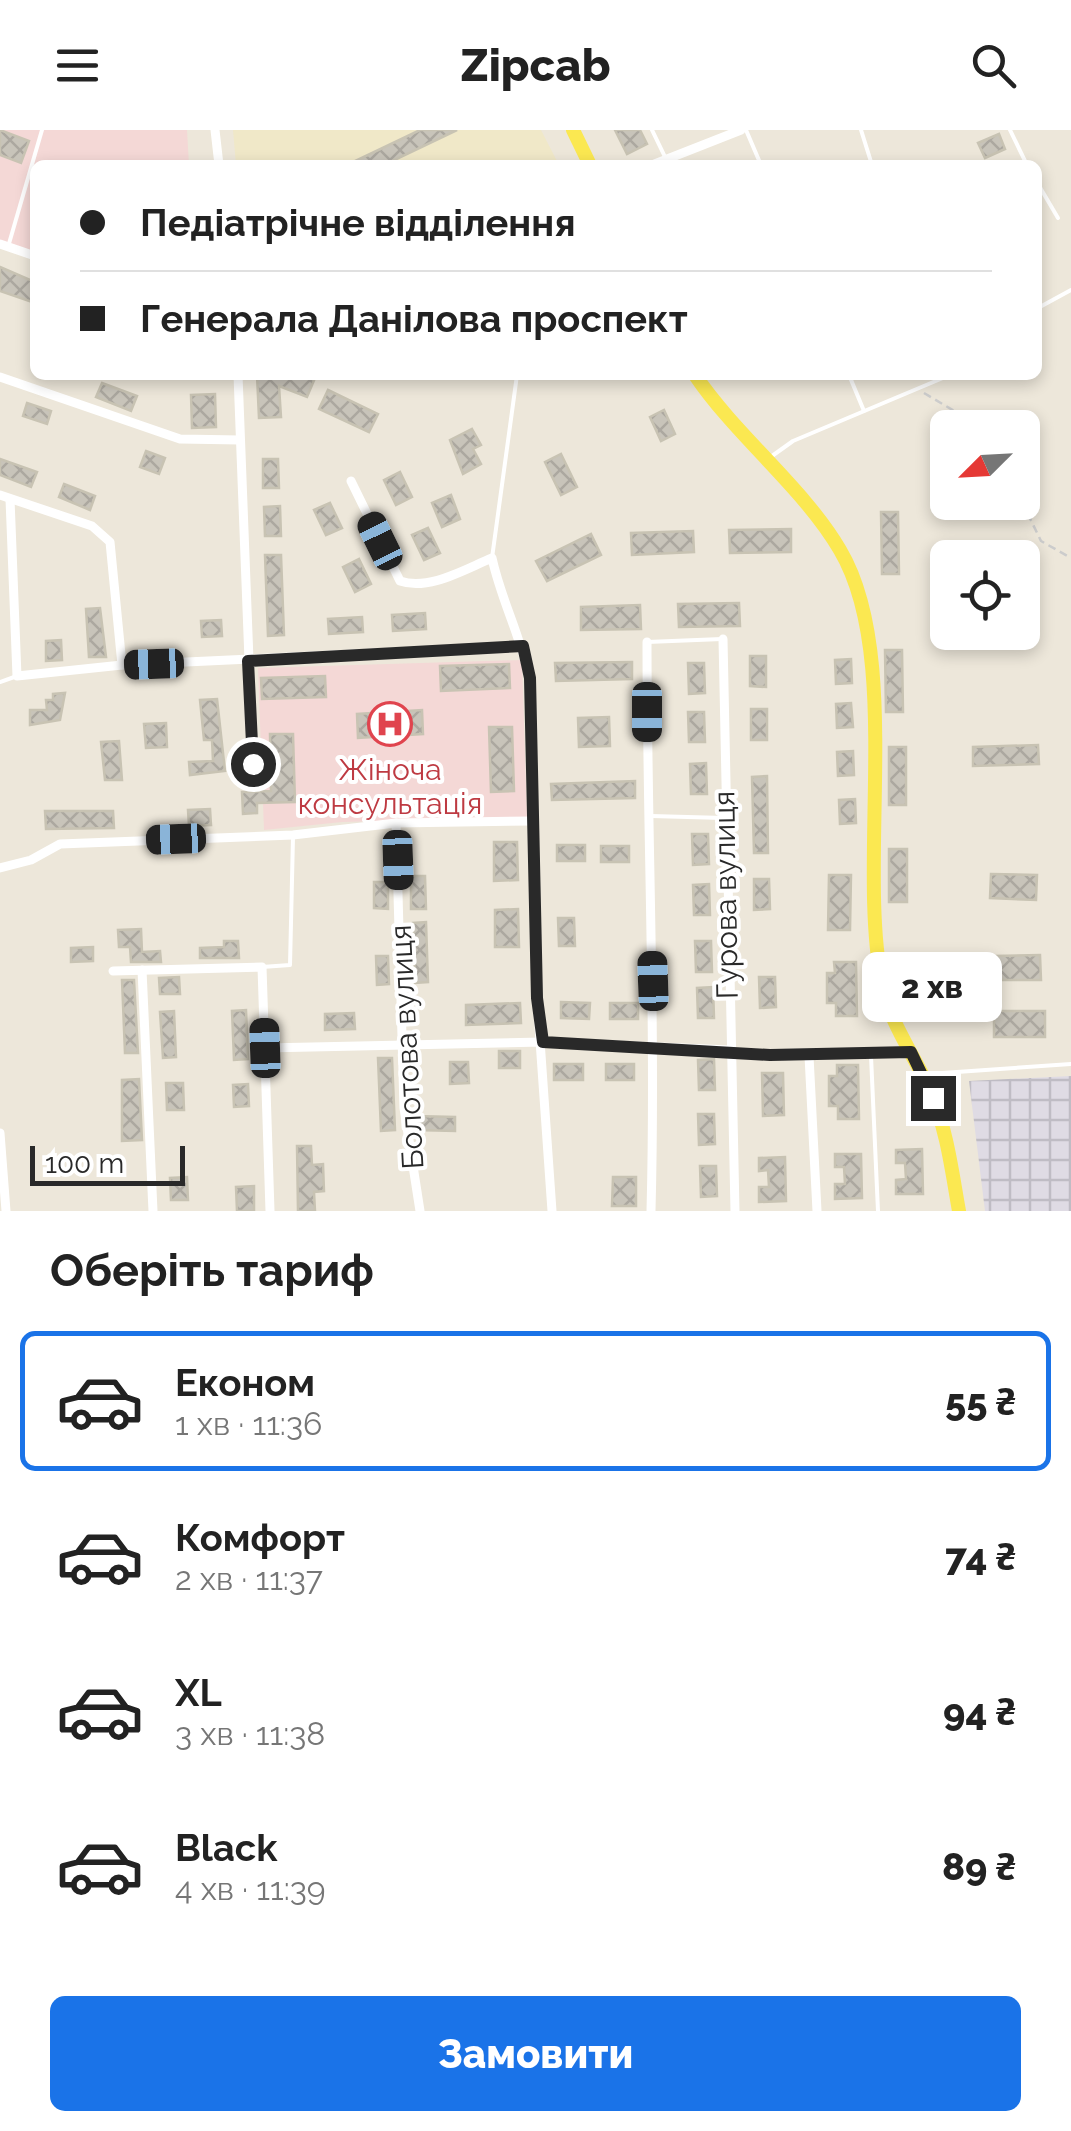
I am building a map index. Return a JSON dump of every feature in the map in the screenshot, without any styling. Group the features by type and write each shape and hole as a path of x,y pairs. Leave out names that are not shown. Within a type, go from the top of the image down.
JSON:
{"main road":[{"path":"572,130 587,160"},
{"path":"700,380 840,550 858,591 872,703 880,969 891,1013 923,1075 940,1122 958,1211"}],"street":[{"path":"215,130 218,160"},
{"path":"666,159 743,130"},
{"path":"4,245 30,254"},
{"path":"0,378 180,439 240,440"},
{"path":"238,380 253,764"},
{"path":"351,481 400,581 412,585 428,582 492,558 500,598 523,646 530,678 537,998 552,1211"},
{"path":"122,665 110,542 92,526 5,497 17,676 122,665 523,646"},
{"name":"Гурова вулиця","path":"723,639 735,1211"},
{"path":"646,642 647,816 656,1045 651,1211"},
{"path":"0,868 31,860 60,844 293,835 396,824 533,821"},
{"name":"Болотова вулиця","path":"396,824 404,1108 420,1211"},
{"path":"114,971 262,967 270,1211"},
{"path":"142,970 152,1211"},
{"path":"265,1048 543,1042 808,1056 911,1052"},
{"path":"808,1056 817,1211"},
{"path":"0,1132 6,1211"}],"lane":[{"path":"32,160 42,130"},
{"path":"652,130 666,159"},
{"path":"743,130 758,160"},
{"path":"861,130 870,160"},
{"path":"1010,130 1022,160"},
{"path":"4,245 30,166"},
{"path":"1042,191 1058,218"},
{"path":"1042,306 1071,290"},
{"path":"492,558 516,380"},
{"path":"852,380 864,411"},
{"path":"764,461 793,441 939,380"},
{"path":"646,642 723,639"},
{"path":"0,682 17,676"},
{"path":"647,816 724,818"},
{"path":"262,967 290,964 293,835"},
{"path":"871,1052 878,1211"},
{"path":"923,1075 1071,1064"}],"path":[{"path":"918,389 954,410"},
{"path":"1031,520 1041,540 1071,558"}],"shaded area":[{"path":"0,130 187,130 189,160 30,160 30,250 0,240"},
{"path":"233,130 541,130 556,160 236,160"},
{"path":"522,660 527,817 342,822 264,830 258,668"},
{"path":"1071,1076 1071,1211 985,1211 969,1081"}],"building":[{"path":"0,130 29,141 21,163 0,155"},
{"path":"420,130 457,130 394,160 357,160"},
{"path":"615,130 640,130 647,144 627,154"},
{"path":"999,134 1005,149 985,158 978,143"},
{"path":"0,267 30,280 30,301 0,291"},
{"path":"257,380 314,380 307,397 279,386 281,417 259,418"},
{"path":"102,383 137,396 131,411 96,397"},
{"path":"328,390 378,414 369,432 319,409"},
{"path":"215,394 216,427 192,428 191,395"},
{"path":"27,403 51,411 47,424 23,416"},
{"path":"664,410 675,434 661,441 650,417"},
{"path":"472,429 481,445 473,449 481,464 463,474 450,440"},
{"path":"146,451 165,458 159,474 140,467"},
{"path":"561,454 577,487 561,495 545,462"},
{"path":"0,459 37,472 31,487 0,475"},
{"path":"263,459 278,459 279,488 263,488"},
{"path":"400,472 412,497 396,505 384,480"},
{"path":"64,484 95,496 90,510 59,497"},
{"path":"451,495 460,519 442,527 432,503"},
{"path":"330,503 342,528 326,535 314,510"},
{"path":"280,506 281,536 265,536 264,507"},
{"path":"881,512 898,512 899,574 882,574"},
{"path":"428,528 440,553 424,560 412,535"},
{"path":"791,529 791,552 730,553 729,530"},
{"path":"693,531 694,552 632,555 631,533"},
{"path":"591,534 601,555 547,581 536,561"},
{"path":"265,555 281,555 284,635 268,636"},
{"path":"359,559 371,584 355,592 343,567"},
{"path":"739,603 740,626 679,627 678,604"},
{"path":"640,605 641,629 581,630 581,607"},
{"path":"100,608 106,657 89,657 86,609"},
{"path":"425,613 426,629 393,631 392,615"},
{"path":"362,617 363,632 329,634 328,619"},
{"path":"221,620 222,636 202,637 201,621"},
{"path":"61,640 62,660 46,661 46,641"},
{"path":"885,650 902,650 903,712 886,712"},
{"path":"750,656 766,656 766,687 750,686"},
{"path":"851,659 852,683 836,684 835,660"},
{"path":"632,662 632,679 556,681 555,663"},
{"path":"688,663 704,663 705,693 689,694"},
{"path":"509,664 510,688 441,691 440,666"},
{"path":"325,676 326,697 262,699 261,678"},
{"path":"65,693 60,720 30,725 30,710 47,710 46,700 53,700 53,694"},
{"path":"217,699 225,771 190,775 189,762 213,761 212,740 204,740 200,700"},
{"path":"851,703 853,727 837,728 836,704"},
{"path":"751,709 767,709 767,740 751,740"},
{"name":"Жіноча консультація","path":"422,710 423,734 358,738 357,714"},
{"path":"688,712 704,712 705,742 689,742"},
{"path":"609,717 610,746 579,747 578,718"},
{"path":"166,723 167,747 146,748 144,724"},
{"path":"489,727 512,727 514,791 491,792"},
{"path":"270,734 293,734 295,802 257,803 257,813 243,814 242,792 271,791"},
{"path":"119,741 122,780 105,780 101,742"},
{"path":"1038,745 1039,764 973,766 973,747"},
{"path":"889,747 906,747 906,805 889,805"},
{"path":"853,751 854,775 838,776 837,752"},
{"path":"706,763 707,794 691,794 690,764"},
{"path":"767,776 768,853 754,853 752,777"},
{"path":"635,781 635,798 552,800 551,784"},
{"path":"855,799 856,823 840,824 839,800"},
{"path":"210,809 211,825 189,826 188,810"},
{"path":"45,811 113,811 114,828 46,829"},
{"path":"692,834 708,834 709,864 693,865"},
{"path":"494,842 517,842 518,880 494,881"},
{"path":"557,845 585,845 585,861 557,861"},
{"path":"601,846 629,846 629,862 601,862"},
{"path":"889,849 907,849 907,902 889,902"},
{"path":"991,874 1037,875 1036,900 990,898"},
{"path":"829,875 851,875 850,930 828,930"},
{"path":"411,876 425,876 426,909 411,909"},
{"path":"754,879 769,879 770,909 754,910"},
{"path":"374,882 388,882 388,909 374,908"},
{"path":"709,884 710,915 694,915 693,885"},
{"path":"518,909 519,947 495,947 495,910"},
{"path":"558,918 574,918 575,946 559,946"},
{"path":"426,922 428,982 415,983 413,923"},
{"path":"141,929 142,952 160,951 161,962 131,962 130,947 119,947 118,930"},
{"path":"224,941 238,941 239,958 200,958 200,948 224,947"},
{"path":"695,941 711,941 712,972 696,972"},
{"path":"93,947 93,961 71,962 71,948"},
{"path":"1040,955 1041,980 995,980 994,956"},
{"path":"376,956 388,956 389,984 377,985"},
{"path":"944,957 945,979 898,981 897,958"},
{"path":"834,962 856,962 857,1016 836,1016 836,1003 827,1003 827,973 835,973"},
{"path":"179,977 180,994 160,994 159,978"},
{"path":"759,977 775,977 776,1007 760,1008"},
{"path":"122,980 134,980 138,1053 125,1053"},
{"path":"713,987 714,1018 698,1018 697,988"},
{"path":"561,1002 590,1003 589,1019 561,1018"},
{"path":"520,1003 521,1023 466,1025 466,1005"},
{"path":"610,1003 638,1003 638,1019 610,1019"},
{"path":"246,1010 248,1059 234,1060 232,1011"},
{"path":"174,1011 176,1057 163,1058 160,1012"},
{"path":"994,1011 1045,1011 1045,1037 994,1037"},
{"path":"354,1013 355,1029 325,1030 325,1014"},
{"path":"499,1051 520,1051 520,1068 499,1068"},
{"path":"378,1058 392,1058 395,1130 381,1131"},
{"path":"714,1059 715,1090 699,1090 698,1060"},
{"path":"450,1062 468,1062 469,1083 450,1084"},
{"path":"554,1064 583,1064 583,1080 554,1080"},
{"path":"606,1064 634,1064 634,1080 606,1080"},
{"path":"837,1065 858,1065 859,1119 838,1119 838,1106 829,1106 829,1076 837,1076"},
{"path":"762,1073 783,1073 784,1115 763,1116"},
{"path":"139,1079 142,1140 122,1141 122,1080"},
{"path":"166,1083 183,1083 184,1110 167,1110"},
{"path":"248,1084 249,1106 234,1107 233,1085"},
{"path":"698,1114 714,1114 715,1144 699,1145"},
{"path":"414,1116 455,1117 455,1131 416,1130"},
{"path":"297,1146 311,1146 312,1165 323,1164 324,1191 314,1192 315,1211 298,1211"},
{"path":"922,1149 923,1194 896,1194 896,1180 906,1179 905,1163 896,1163 896,1150"},
{"path":"835,1154 861,1154 862,1198 835,1199 835,1184 845,1184 844,1167 835,1167"},
{"path":"785,1157 786,1201 759,1202 759,1187 769,1187 768,1170 759,1171 759,1158"},
{"path":"700,1166 716,1166 717,1196 701,1197"},
{"path":"187,1177 188,1200 171,1200 170,1178"},
{"path":"613,1177 636,1177 636,1206 612,1206"},
{"path":"254,1186 254,1211 237,1211 236,1187"}],"place":[{"name":"Жіноча консультація","path":"390,724"}],"route":[{"path":"253,764 248,661 523,646 530,678 537,998 543,1042 656,1045 730,1050 732,1054 911,1052 933,1098"}]}
